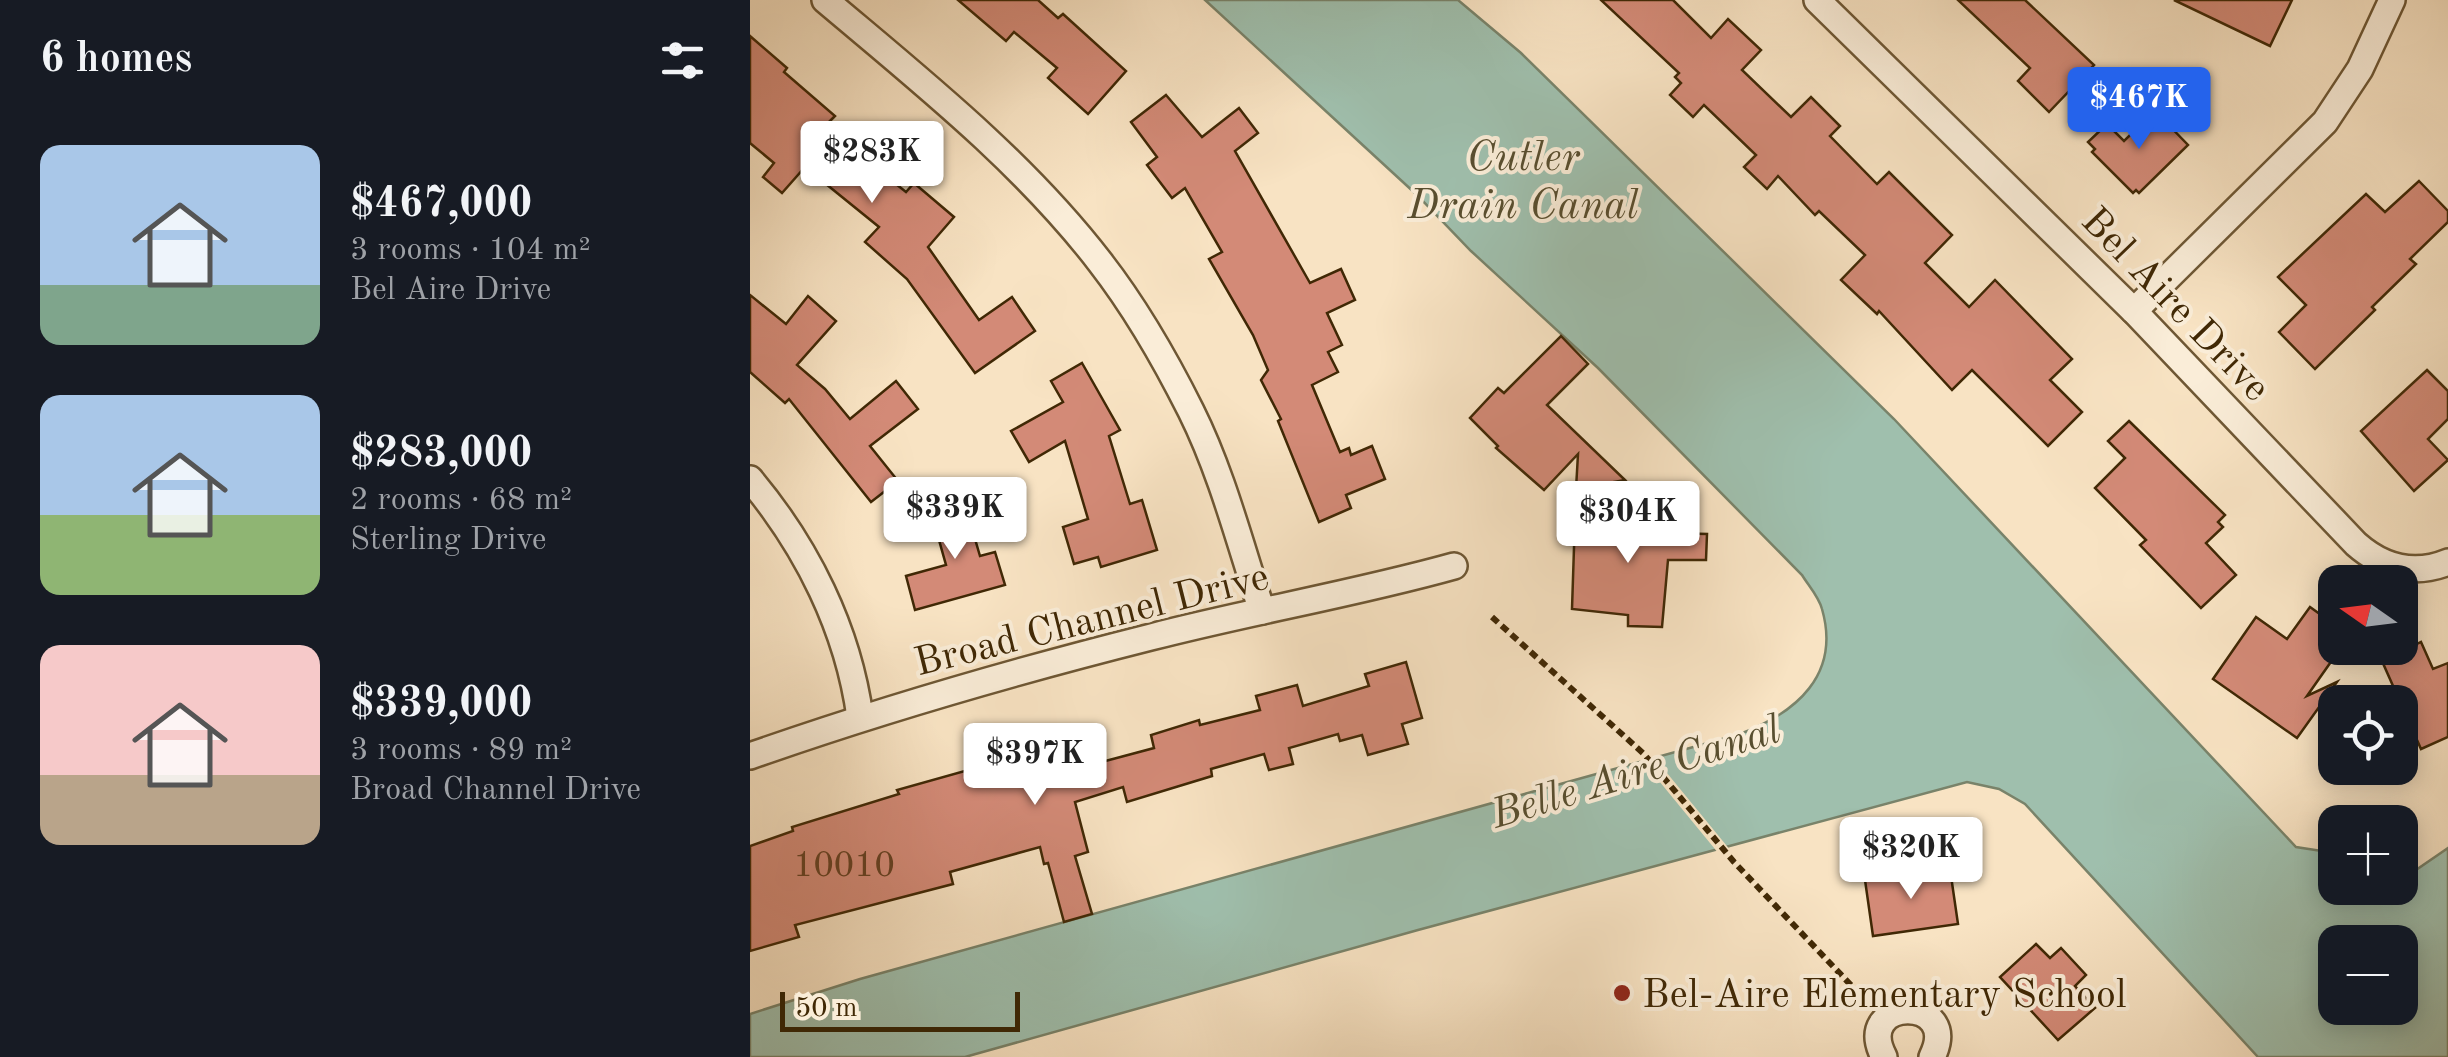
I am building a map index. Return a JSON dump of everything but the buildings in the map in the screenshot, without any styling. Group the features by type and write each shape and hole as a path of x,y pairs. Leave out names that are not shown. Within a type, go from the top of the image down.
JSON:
{"street":[{"path":"825,0 1009,164 1100,262 1142,324 1192,412 1262,611"},
{"name":"Bel Aire Drive","path":"1817,0 2134,311 2356,544 2380,561 2400,568 2428,569 2448,562"},
{"path":"2134,311 2325,122 2360,69 2392,0"},
{"path":"750,479 778,513 833,615 855,685 860,717"},
{"name":"Broad Channel Drive","path":"750,756 860,717 1150,637 1379,587 1454,566"},
{"path":"1884,1057 1878,1037 1885,1019 1903,1010 1923,1013 1930,1020 1938,1038 1932,1057"}],"path":[{"path":"1492,617 1644,754 1734,862 1885,1019"}],"water":[{"path":"1205,0 1458,0 1521,53 1894,419 2296,847 2318,850 2318,905 2418,905 2418,869 2448,848 2448,1057 2258,1057 2025,804 1999,789 1967,782 965,1057 750,1057 750,1014 860,979 1740,734 1796,703 1819,672 1826,632 1821,605 1802,575 1598,368 1471,251 1417,195"}],"pier":[{"path":"1653,756 1731,851 1719,854 1641,759"}],"place":[{"name":"Bel-Aire Elementary School","path":"1622,993"}],"water label":[{"name":"Cutler Drain Canal","path":"1523,179"},
{"name":"Belle Aire Canal","path":"1635,770"}]}
